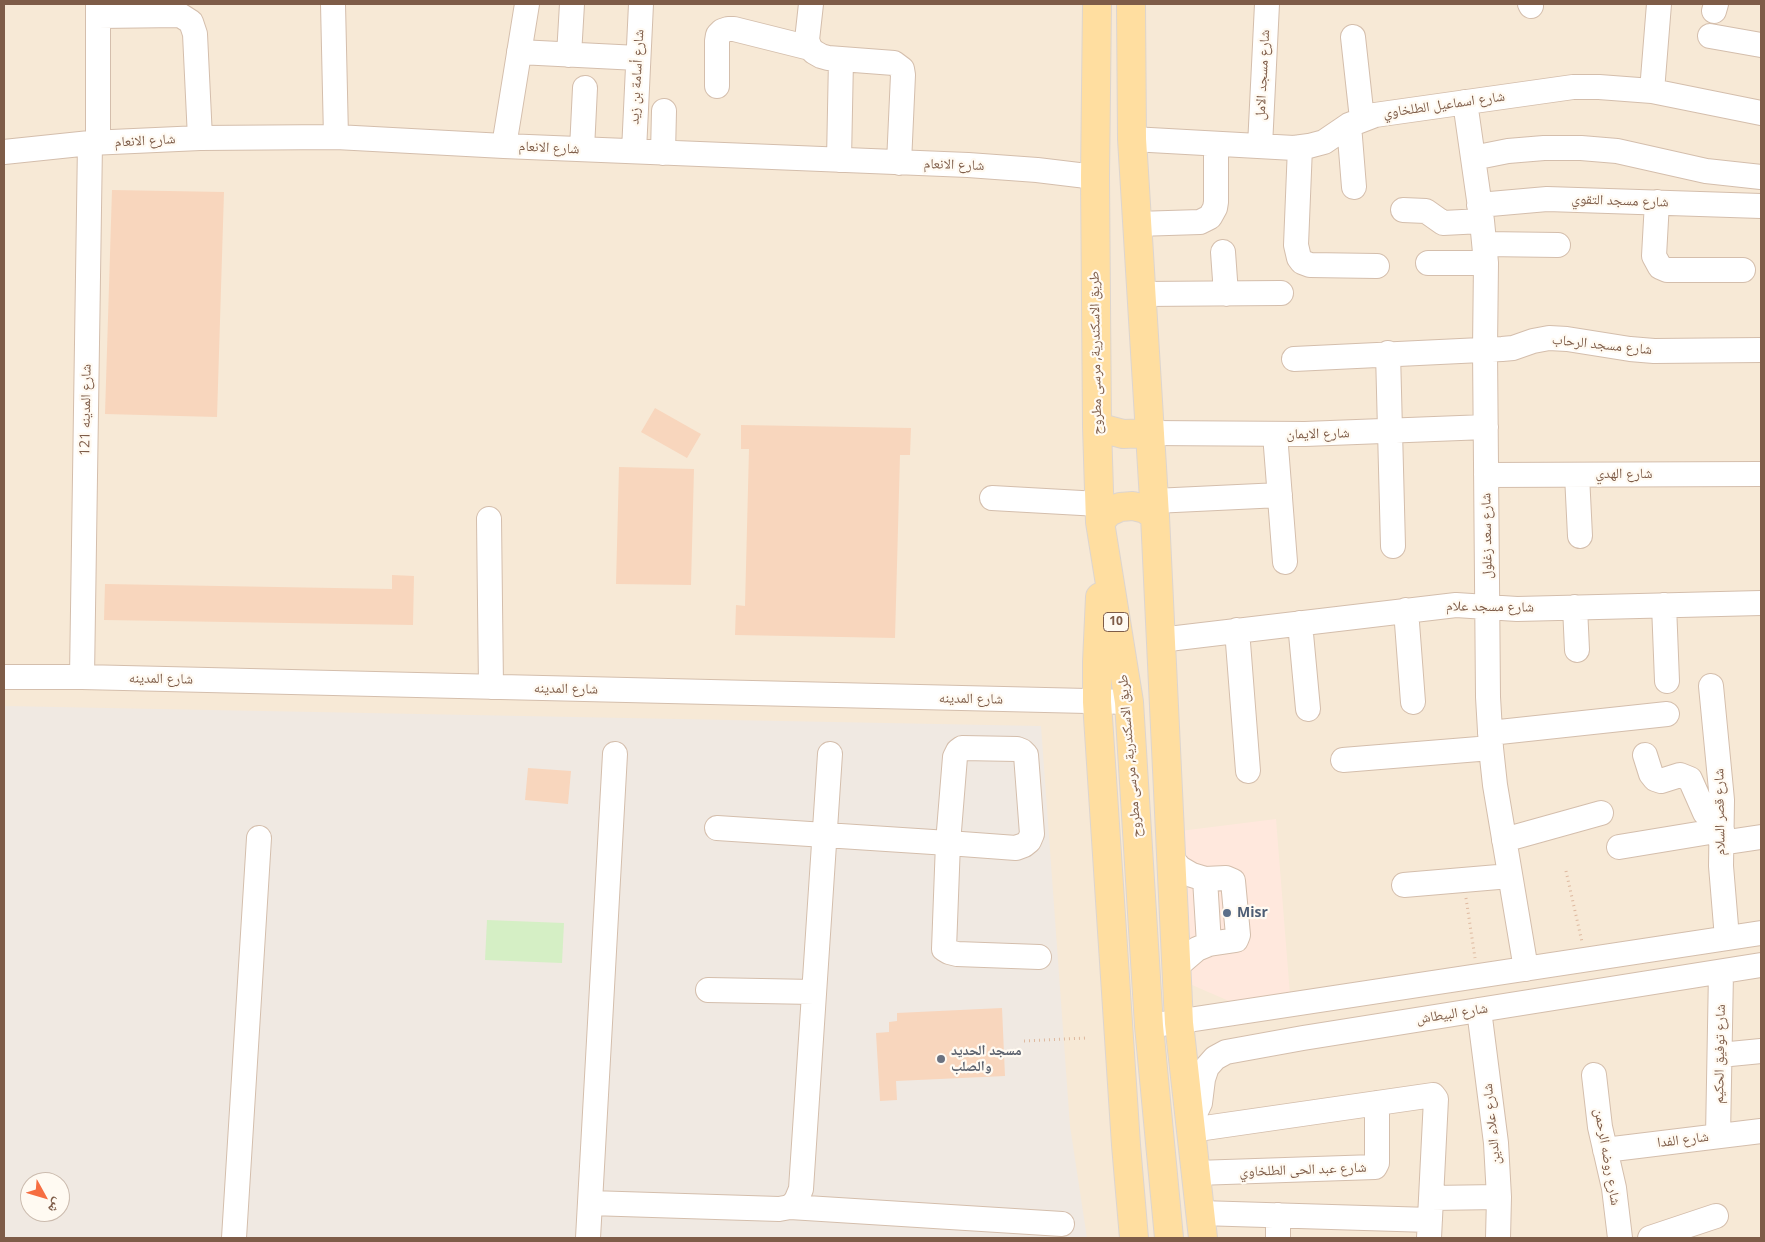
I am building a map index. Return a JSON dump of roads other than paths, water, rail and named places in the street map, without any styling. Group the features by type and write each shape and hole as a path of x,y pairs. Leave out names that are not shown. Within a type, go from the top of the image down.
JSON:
{"main road":[{"name":"طريق الاسكندرية, مرسى مطروح","path":"1097,4 1095,177 1097,426 1100,513 1129,702 1149,1026 1169,1238"},
{"path":"1131,4 1132,139 1150,433 1179,1023 1202,1226"},
{"path":"1097,426 1123,434 1150,433"},
{"path":"1100,513 1109,512 1120,507 1133,506 1154,509"},
{"path":"1105,554 1100,588 1097,702 1134,1238"}],"street":[{"path":"333,4 336,137"},
{"path":"504,146 528,4"},
{"path":"569,55 572,4"},
{"name":"شارع أسامة بن زيد","path":"634,151 641,4"},
{"path":"810,48 806,32 811,4"},
{"name":"شارع مسجد الامل","path":"1260,146 1267,4"},
{"path":"1652,91 1659,4"},
{"path":"98,10 180,15 191,22 195,34 200,138"},
{"name":"شارع المدينه 121","path":"82,677 98,10"},
{"path":"717,86 716,41 718,35 728,29 810,48 821,56 894,63 902,69 903,75 899,163"},
{"path":"1710,36 1761,45"},
{"path":"1354,37 1354,187"},
{"path":"519,52 638,58"},
{"path":"839,160 841,59"},
{"name":"شارع اسماعيل الطلخاوي","path":"1132,139 1300,147 1324,142 1355,122 1375,115 1573,87 1652,91 1761,111"},
{"path":"582,149 585,88"},
{"name":"شارع سعد زغلول","path":"1465,102 1483,233 1490,741 1504,840 1526,969"},
{"path":"663,153 664,111"},
{"name":"شارع الانعام","path":"4,152 94,143 200,138 336,137 1002,167 1095,177"},
{"path":"1138,224 1200,222 1210,217 1216,202 1216,144"},
{"path":"1300,147 1296,245 1299,258 1302,262 1310,265 1376,266"},
{"path":"1473,158 1508,151 1544,148 1581,148 1616,151 1706,171 1761,178"},
{"name":"شارع مسجد التقوي","path":"1483,233 1547,199 1761,206"},
{"path":"1657,202 1654,256 1660,267 1667,270 1742,270"},
{"path":"1403,210 1426,211 1443,223 1483,233 1558,245"},
{"path":"1428,263 1483,233"},
{"path":"1223,252 1226,294"},
{"path":"1142,294 1281,294"},
{"name":"شارع مسجد الرحاب","path":"1294,359 1512,348 1549,338 1654,351 1761,350"},
{"path":"1388,353 1393,546"},
{"name":"شارع الايمان","path":"1150,433 1275,434 1486,426"},
{"path":"1275,434 1285,562"},
{"name":"شارع الهدي","path":"1486,475 1761,474"},
{"path":"1577,475 1580,536"},
{"path":"1154,509 1280,496"},
{"path":"992,498 1100,513"},
{"path":"489,519 491,687"},
{"name":"شارع مسجد علام","path":"1160,640 1456,605 1517,609 1761,602"},
{"path":"1664,605 1667,681"},
{"path":"1575,607 1576,650"},
{"path":"1406,610 1413,702"},
{"path":"1300,623 1308,710"},
{"path":"1237,630 1248,771"},
{"name":"شارع المدينه","path":"4,678 82,677 1129,702"},
{"name":"شارع قصر السلام","path":"1710,686 1721,786 1721,872 1727,938"},
{"path":"1343,760 1490,741 1666,714"},
{"path":"717,828 948,843 1016,848 1029,841 1032,834 1026,755 1022,751 1017,749 962,748 955,757 948,843 944,948 949,952 957,954 1039,957"},
{"path":"588,1238 615,754"},
{"path":"790,1207 796,1201 801,1189 830,754"},
{"path":"1645,755 1651,774 1655,779 1661,781 1680,775 1687,776 1690,779 1705,813 1721,836"},
{"path":"1504,840 1601,813"},
{"path":"1619,847 1721,836 1761,837"},
{"path":"234,1238 259,838"},
{"path":"1170,858 1192,876 1226,878 1233,881 1238,934 1236,940 1209,944 1197,949 1176,967"},
{"path":"1404,885 1510,876"},
{"path":"1149,1026 1179,1023 1761,932"},
{"name":"شارع البيطاش","path":"1191,1127 1200,1103 1207,1067 1215,1058 1226,1052 1761,965"},
{"name":"شارع توفيق الحكيم","path":"1718,1136 1721,972"},
{"path":"708,990 814,992"},
{"path":"1298,1004 1303,1038"},
{"name":"شارع علاء الدين","path":"1478,1010 1496,1143 1499,1197 1498,1238"},
{"path":"1720,1055 1761,1051"},
{"name":"شارع روضه الرحمن","path":"1594,1075 1600,1127 1614,1188 1620,1238"},
{"path":"1191,1127 1432,1095 1435,1097 1430,1219"},
{"name":"شارع عبد الحى الطلخاوي","path":"1196,1174 1375,1167 1377,1163 1377,1103"},
{"name":"شارع الفدا","path":"1605,1150 1761,1131"},
{"path":"1202,1226 1278,1227 1430,1219 1499,1197"},
{"path":"590,1203 779,1210 790,1207 1062,1224"},
{"path":"1650,1238 1716,1216"}],"place":[{"name":"Misr","path":"1227,913"},
{"name":"مسجد الحديد والصلب","path":"941,1059"}]}
